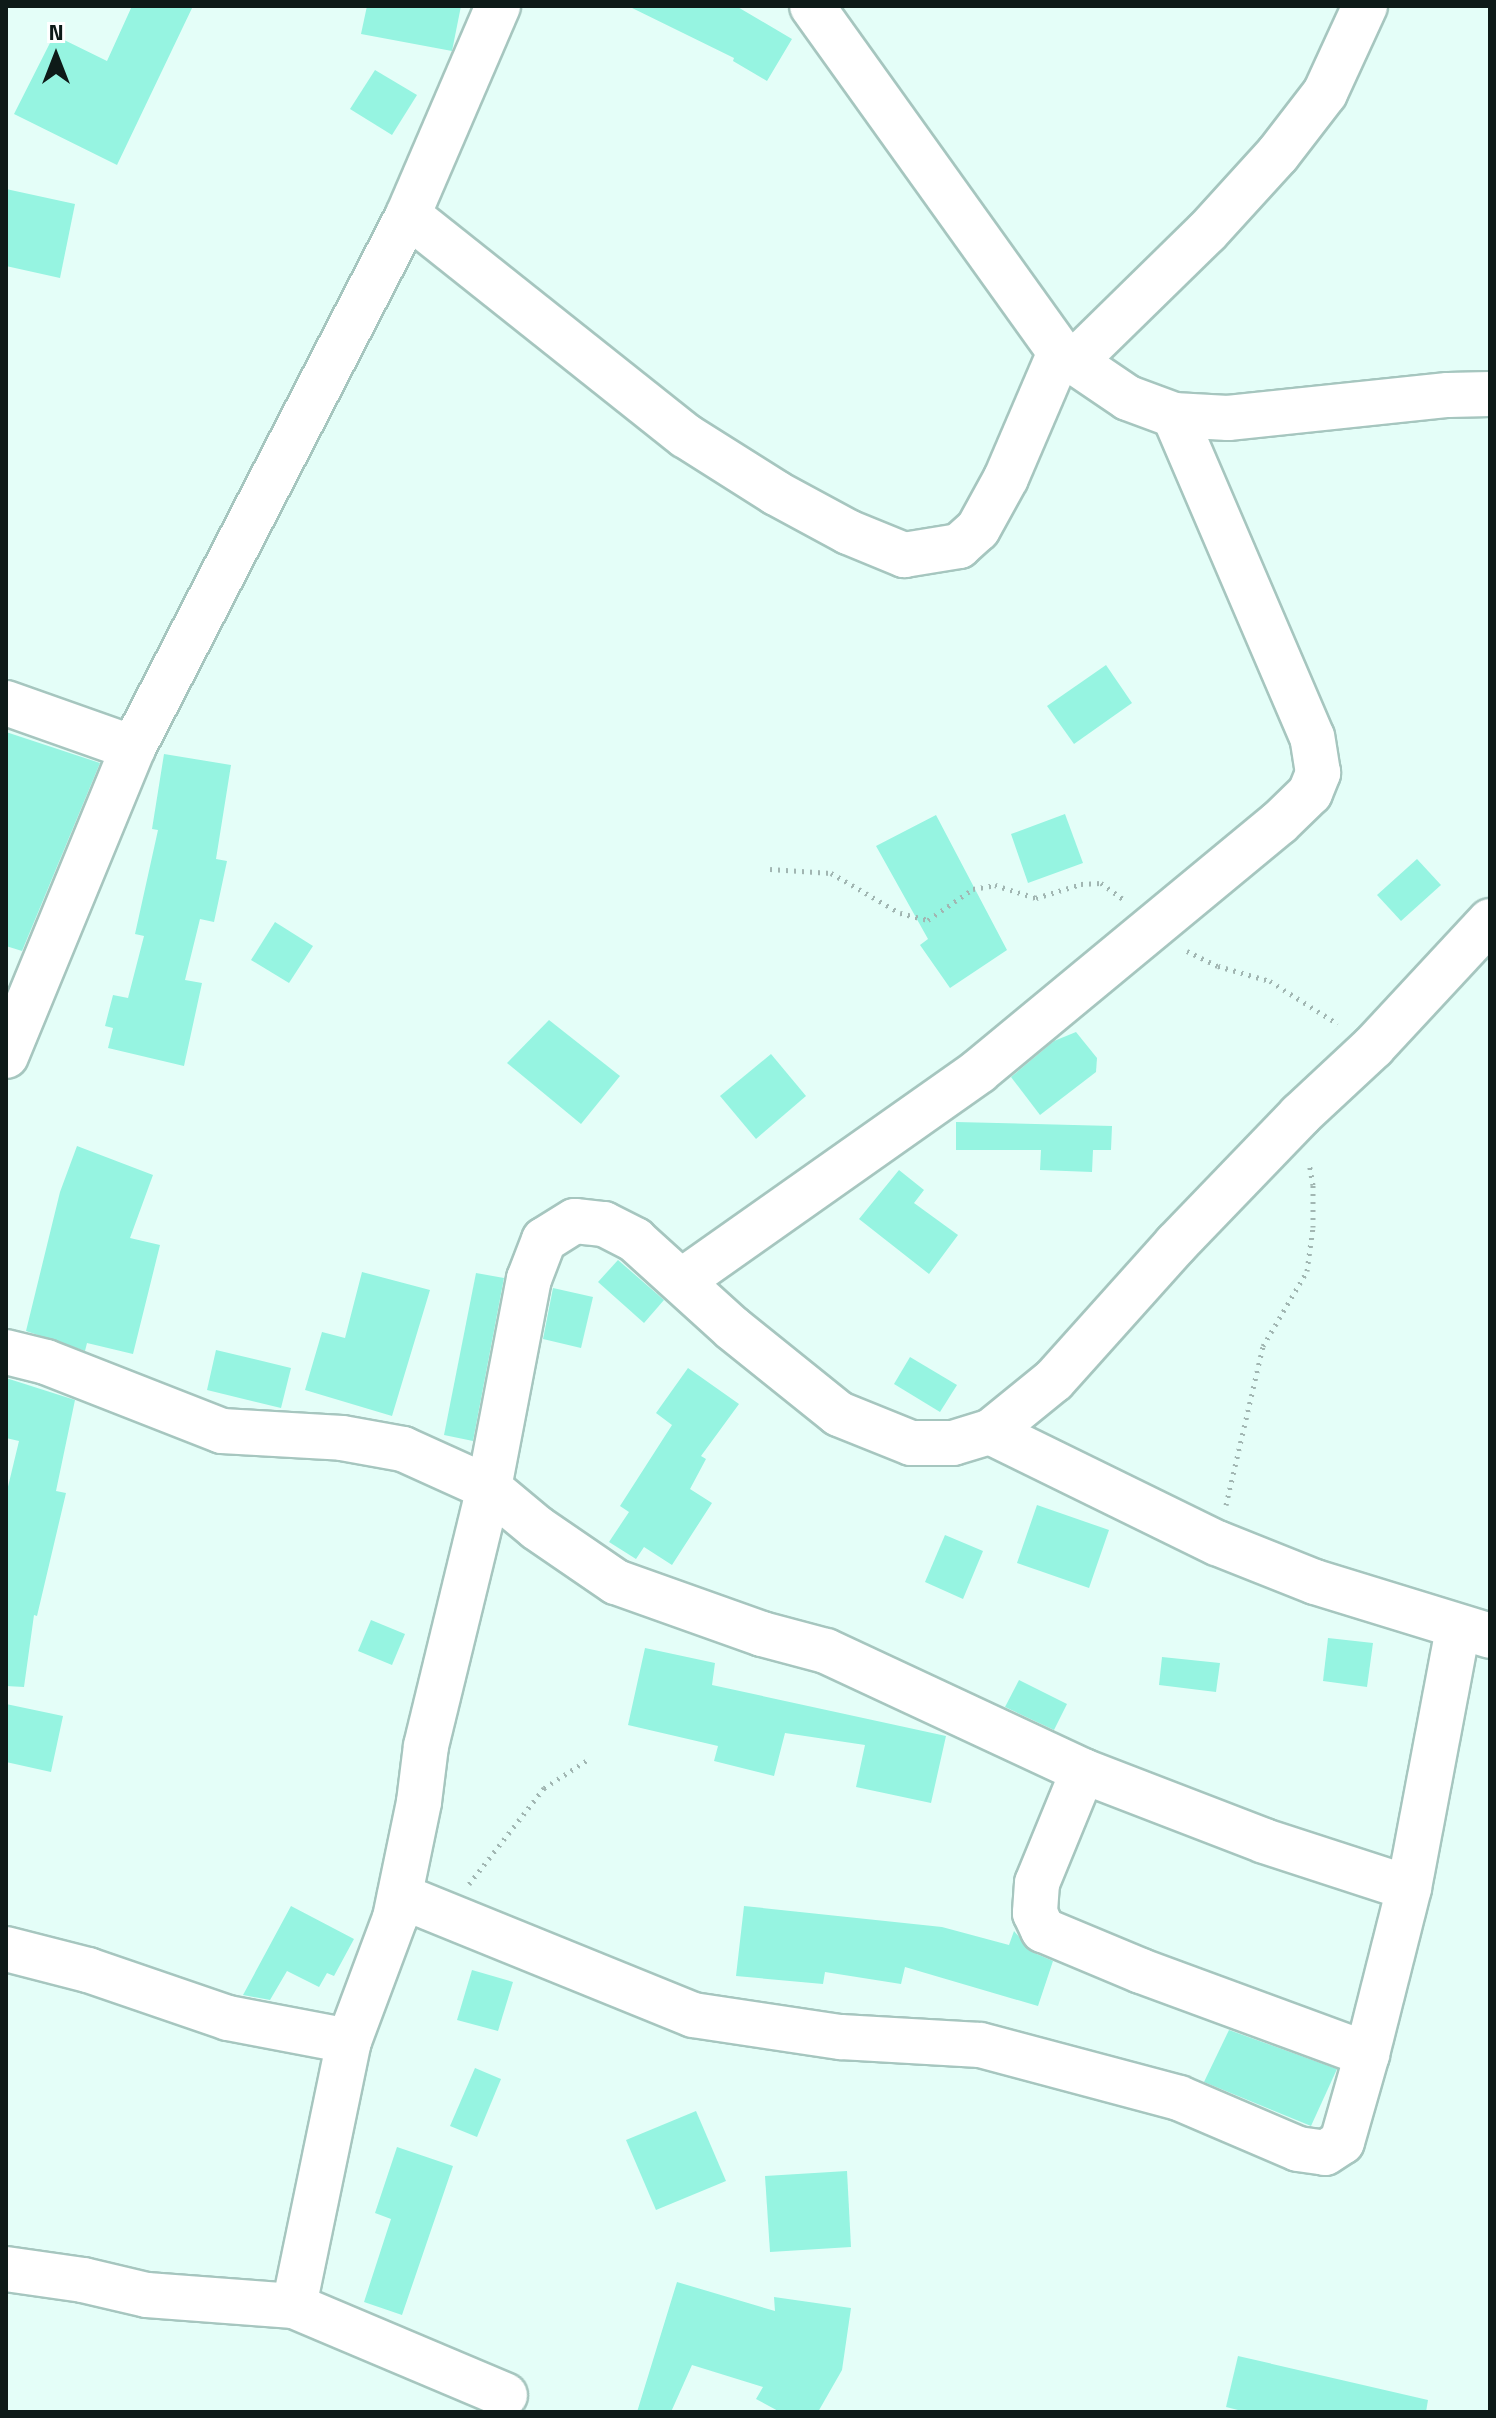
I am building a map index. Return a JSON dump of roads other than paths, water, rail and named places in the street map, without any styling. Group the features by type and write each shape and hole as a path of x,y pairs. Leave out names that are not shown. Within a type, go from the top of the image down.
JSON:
{"street":[{"path":"6,1056 133,748 408,215 498,6"},
{"path":"812,6 1066,357 1128,398 1174,415 1228,418 1448,395 1490,394"},
{"path":"408,215 686,436 776,493 848,532 904,555 959,546 978,529 1066,357 1207,232 1278,154 1325,93 1365,6"},
{"path":"683,1280 979,1071 1279,823 1310,793 1318,773 1312,737 1174,415"},
{"path":"6,703 133,748"},
{"path":"294,2306 349,2041 400,1896 426,1746 489,1488 529,1279 544,1240 575,1221 604,1224 635,1240 683,1280 732,1328 839,1414 911,1443 953,1443 990,1432 1054,1380 1176,1244 1300,1115 1373,1047 1490,921"},
{"path":"6,1352 46,1362 222,1431 342,1438 403,1449 489,1488 537,1528 616,1582 762,1634 826,1651 1083,1771 1264,1841 1409,1888"},
{"path":"400,1896 693,2015 841,2037 980,2045 1179,2098 1298,2149 1325,2153 1342,2142 1474,1632 1315,1582 1217,1543 990,1432"},
{"path":"1083,1771 1037,1883 1035,1913 1043,1930 1141,1971 1367,2054"},
{"path":"6,1949 88,1970 228,2018 349,2041"},
{"path":"6,2269 83,2280 147,2295 294,2306 505,2395"}]}
